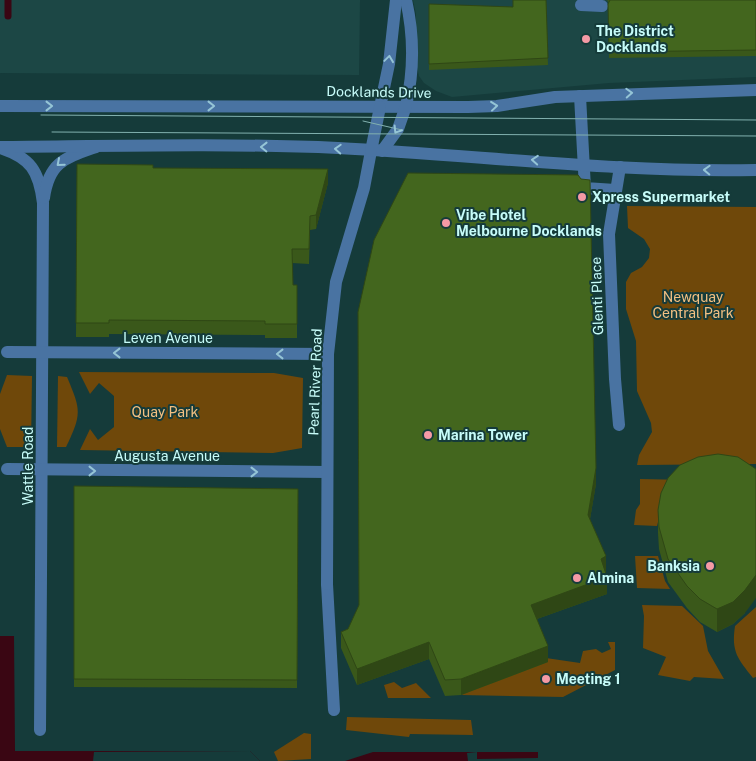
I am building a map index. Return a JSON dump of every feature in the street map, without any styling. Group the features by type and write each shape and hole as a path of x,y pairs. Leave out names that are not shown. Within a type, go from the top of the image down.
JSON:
{"street":[{"name":"Pearl River Road","path":"334,710 327,584 328,354 336,282 377,151 380,107 388,64 396,0"},
{"name":"Pearl River Road","path":"377,151 398,129 406,106 412,64 412,28 406,0"},
{"path":"581,5 602,6"},
{"name":"Docklands Drive","path":"0,106 489,107 580,96 756,90"},
{"path":"580,96 584,188 615,190"},
{"path":"0,148 100,146 377,151 620,167 756,170"},
{"name":"Wattle Road","path":"40,730 43,471 43,203 49,177 60,162 100,146"},
{"name":"Wattle Road","path":"0,148 21,156 32,166 43,203"},
{"name":"Glenti Place","path":"619,425 615,379 609,234 620,167"},
{"name":"Leven Avenue","path":"7,352 328,354"},
{"name":"Augusta Avenue","path":"6,469 43,471 327,472"}],"shaded area":[{"path":"0,0 360,0 359,75 0,73"},
{"name":"The District Docklands","path":"413,0 756,0 756,77 609,83 452,97 436,91 424,83 419,76 416,63 416,14"},
{"path":"0,636 14,636 15,751 250,751 260,761 0,761"},
{"path":"373,752 538,752 538,761 345,761"}],"green space":[{"name":"Newquay Central Park","path":"627,206 756,207 756,464 637,465 639,455 652,432 651,423 637,391 636,341 626,309 626,282 631,273 642,267 649,258 650,249 644,239 628,228"},
{"name":"Quay Park","path":"79,372 274,373 303,378 302,448 273,453 80,450 90,429 98,440 114,427 114,396 99,383 90,394"},
{"path":"7,375 32,376 31,447 7,447 0,429 0,394"},
{"path":"58,376 67,377 75,397 78,412 75,427 66,447 57,447"},
{"path":"640,479 688,480 661,510 657,526 634,525 636,510 640,504"},
{"path":"635,556 658,556 665,581 670,589 637,588"},
{"path":"642,605 682,606 703,626 708,651 724,679 694,677 690,681 658,675 666,657 643,648 644,616"},
{"path":"756,607 756,677 753,678 737,655 734,635 735,626"},
{"path":"608,642 615,642 615,670 563,697 461,695 546,658 580,663 583,651 596,649 602,653 611,649"},
{"path":"394,682 402,688 416,683 431,698 388,698 384,685"},
{"path":"347,717 471,720 473,735 410,734 409,737 346,730"},
{"path":"304,733 311,734 311,759 278,761 274,752"}],"pier":[{"path":"250,751 260,761 93,761 94,752"},
{"path":"477,752 477,759 538,758 538,761 468,761 467,753"}],"building":[{"path":"513,0 546,0 548,58 429,64 429,4 513,7"},
{"path":"610,0 756,0 756,50 609,52 608,4"},
{"path":"77,164 153,165 153,168 328,169 316,215 310,216 309,249 292,249 293,285 297,285 297,324 265,324 265,321 109,320 109,323 76,323"},
{"path":"408,173 578,175 581,179 590,180 596,468 588,515 606,556 601,559 607,577 531,605 548,646 461,679 445,680 429,642 357,669 341,632 348,629 359,605 358,312 374,240"},
{"name":"Banksia","path":"718,454 738,457 756,469 756,575 733,602 717,609 700,599 687,586 668,559 659,527 658,510 661,493 668,478 680,465 698,457"},
{"path":"74,486 298,489 297,680 74,679"}],"waterway":[{"path":"8,0 8,16"}],"tram line":[{"path":"41,115 756,120"},
{"path":"363,121 402,130"},
{"path":"52,132 756,136"}],"place":[{"name":"The District Docklands","path":"586,39"},
{"name":"Xpress Supermarket","path":"582,197"},
{"name":"Vibe Hotel Melbourne Docklands","path":"446,223"},
{"name":"Marina Tower","path":"428,435"},
{"name":"Banksia","path":"710,566"},
{"name":"Almina","path":"577,578"},
{"name":"Meeting 1","path":"546,679"}]}
